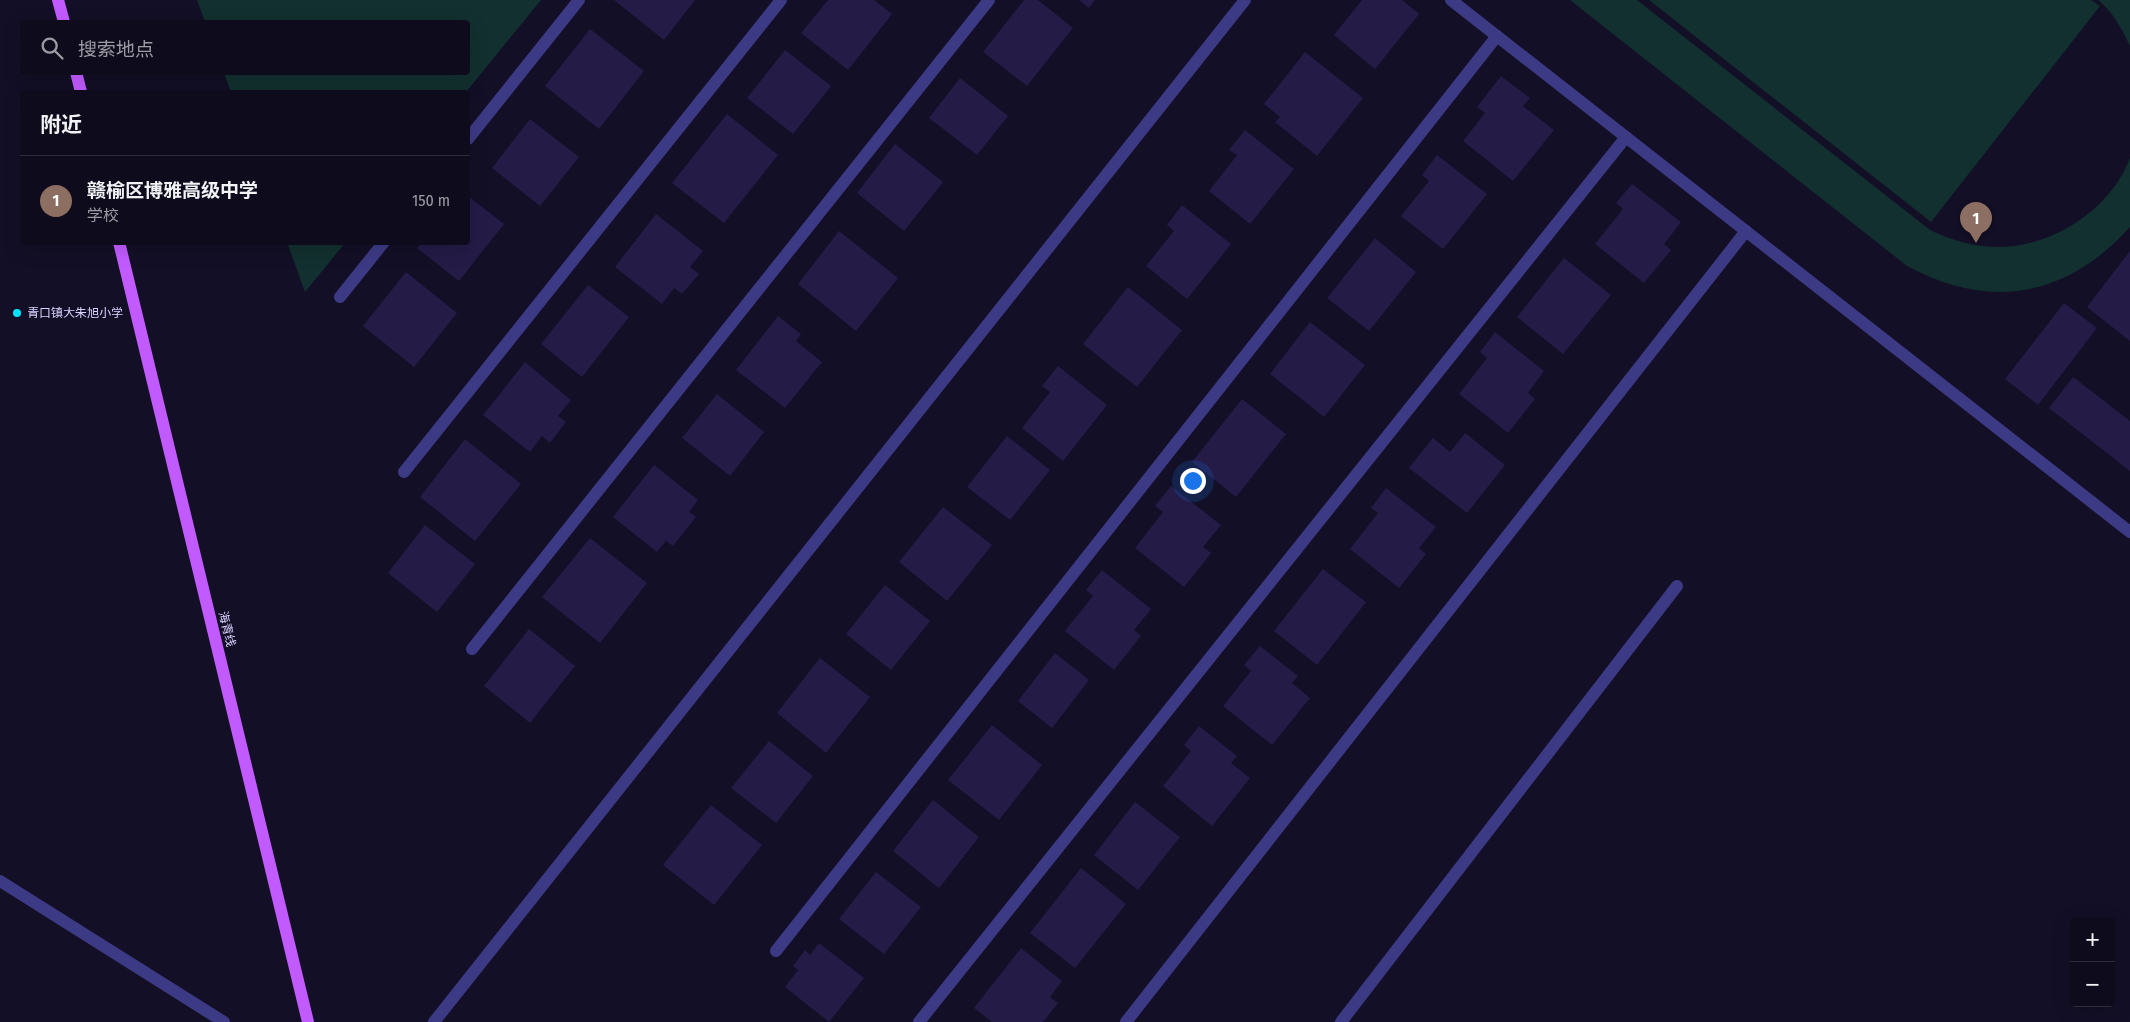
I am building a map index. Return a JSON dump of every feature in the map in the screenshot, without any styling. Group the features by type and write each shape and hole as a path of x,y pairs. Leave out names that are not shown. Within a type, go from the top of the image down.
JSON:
{"main road":[{"path":"58,0 63,20"},
{"path":"77,75 80,90"},
{"name":"海青线","path":"120,245 306,1020"}],"street":[{"path":"470,136 579,0"},
{"path":"404,472 782,0"},
{"path":"472,648 989,0"},
{"path":"434,1022 1244,0"},
{"path":"1451,0 2130,532"},
{"path":"776,951 1497,36"},
{"path":"919,1022 1626,137"},
{"path":"1126,1022 1746,231"},
{"path":"340,297 382,245"},
{"path":"1341,1022 1677,586"},
{"path":"0,881 224,1022"}],"green space":[{"path":"197,0 541,0 468,90 230,90 225,75 470,75 470,20 204,20"},
{"path":"1570,0 1637,0 1930,230 1939,234 1966,243 1994,247 2024,244 2043,239 2062,231 2096,207 2110,193 2130,158 2130,227 2106,251 2080,269 2054,282 2026,290 1997,292 1968,289 1938,280 1907,266"},
{"path":"1649,0 2091,0 2100,6 1931,222"},
{"path":"2098,0 2130,0 2130,46 2113,15"},
{"path":"288,245 343,245 305,292"}],"building":[{"path":"614,0 695,0 664,40"},
{"path":"828,0 874,0 892,14 848,70 801,33"},
{"path":"1024,0 1038,0 1073,28 1027,86 983,52"},
{"path":"1079,0 1095,0 1089,8"},
{"path":"1362,0 1402,0 1419,14 1375,69 1334,35"},
{"path":"590,29 644,71 599,129 545,86"},
{"path":"785,50 831,86 793,134 747,98"},
{"path":"1305,52 1363,98 1317,156 1275,122 1280,117 1264,104"},
{"path":"1501,76 1530,98 1523,106 1554,130 1513,181 1463,141 1485,113 1477,107"},
{"path":"960,78 1008,116 977,155 929,118"},
{"path":"727,114 778,155 724,223 672,183"},
{"path":"530,119 579,157 540,206 492,168"},
{"path":"1245,130 1294,169 1250,224 1209,191 1237,155 1229,150"},
{"path":"895,144 943,182 904,231 857,193"},
{"path":"1437,155 1487,194 1443,249 1401,216 1429,181 1422,175"},
{"path":"1632,184 1681,222 1664,244 1671,250 1644,283 1595,244 1623,209 1616,203"},
{"path":"470,198 504,224 459,281 417,248 420,245 470,245"},
{"path":"1182,205 1231,244 1187,299 1146,266 1174,231 1167,225"},
{"path":"656,214 703,251 690,267 699,274 682,294 674,288 662,304 615,267"},
{"path":"839,231 898,278 856,331 798,284"},
{"path":"1375,238 1416,272 1369,331 1327,298"},
{"path":"2130,251 2130,341 2087,307"},
{"path":"1564,258 1611,295 1563,354 1517,317"},
{"path":"406,272 457,313 414,367 363,326"},
{"path":"588,285 629,317 582,377 541,344"},
{"path":"1128,287 1182,330 1137,387 1083,344"},
{"path":"2064,303 2097,328 2038,405 2005,379"},
{"path":"778,316 801,334 796,341 822,362 785,408 736,370"},
{"path":"1310,322 1365,365 1324,417 1270,374"},
{"path":"1495,332 1544,371 1528,393 1535,399 1508,433 1459,394 1487,358 1480,352"},
{"path":"525,362 571,400 558,416 566,422 550,443 542,436 530,452 483,415"},
{"path":"1058,366 1107,405 1063,461 1022,428 1050,392 1042,386"},
{"path":"2073,377 2130,421 2130,471 2049,408"},
{"path":"717,394 764,432 730,476 682,438"},
{"path":"1242,399 1286,434 1236,497 1192,462"},
{"path":"1465,433 1505,465 1467,513 1409,468 1433,438 1450,452"},
{"path":"1007,436 1050,470 1010,520 967,487"},
{"path":"465,439 521,484 475,541 420,497"},
{"path":"654,465 698,500 689,512 696,517 673,546 666,541 657,552 613,517"},
{"path":"1171,486 1221,525 1203,547 1211,553 1184,587 1135,548 1163,512 1155,506"},
{"path":"1386,488 1436,527 1419,548 1426,554 1399,588 1350,549 1378,513 1371,508"},
{"path":"943,507 992,545 947,601 899,562"},
{"path":"425,525 475,564 437,612 388,573"},
{"path":"590,538 647,583 600,643 542,597"},
{"path":"1323,569 1366,602 1317,665 1274,631"},
{"path":"1102,570 1151,609 1134,630 1141,636 1114,670 1065,631 1093,596 1086,590"},
{"path":"885,585 930,621 891,670 846,634"},
{"path":"529,629 575,666 530,723 484,686"},
{"path":"1260,646 1298,676 1292,683 1310,698 1272,745 1223,706 1251,671 1244,665"},
{"path":"1055,653 1089,680 1052,728 1018,701"},
{"path":"820,658 870,697 826,753 777,713"},
{"path":"992,725 1042,765 999,820 948,780"},
{"path":"1199,726 1237,756 1231,763 1250,778 1212,826 1163,786 1191,751 1184,745"},
{"path":"769,741 813,776 776,823 731,788"},
{"path":"933,800 979,837 939,888 893,851"},
{"path":"1135,802 1180,837 1138,890 1094,855"},
{"path":"711,805 762,845 714,905 663,865"},
{"path":"1081,868 1126,904 1075,968 1030,933"},
{"path":"876,872 921,907 884,954 839,919"},
{"path":"819,943 864,978 829,1022 785,987 798,970 793,966 805,950 810,955"},
{"path":"1021,948 1062,981 1050,997 1058,1003 1043,1022 992,1022 974,1008"}],"place":[{"name":"赣榆区博雅高级中学","path":"1976,243"},
{"name":"青口镇大朱旭小学","path":"17,313"}]}
